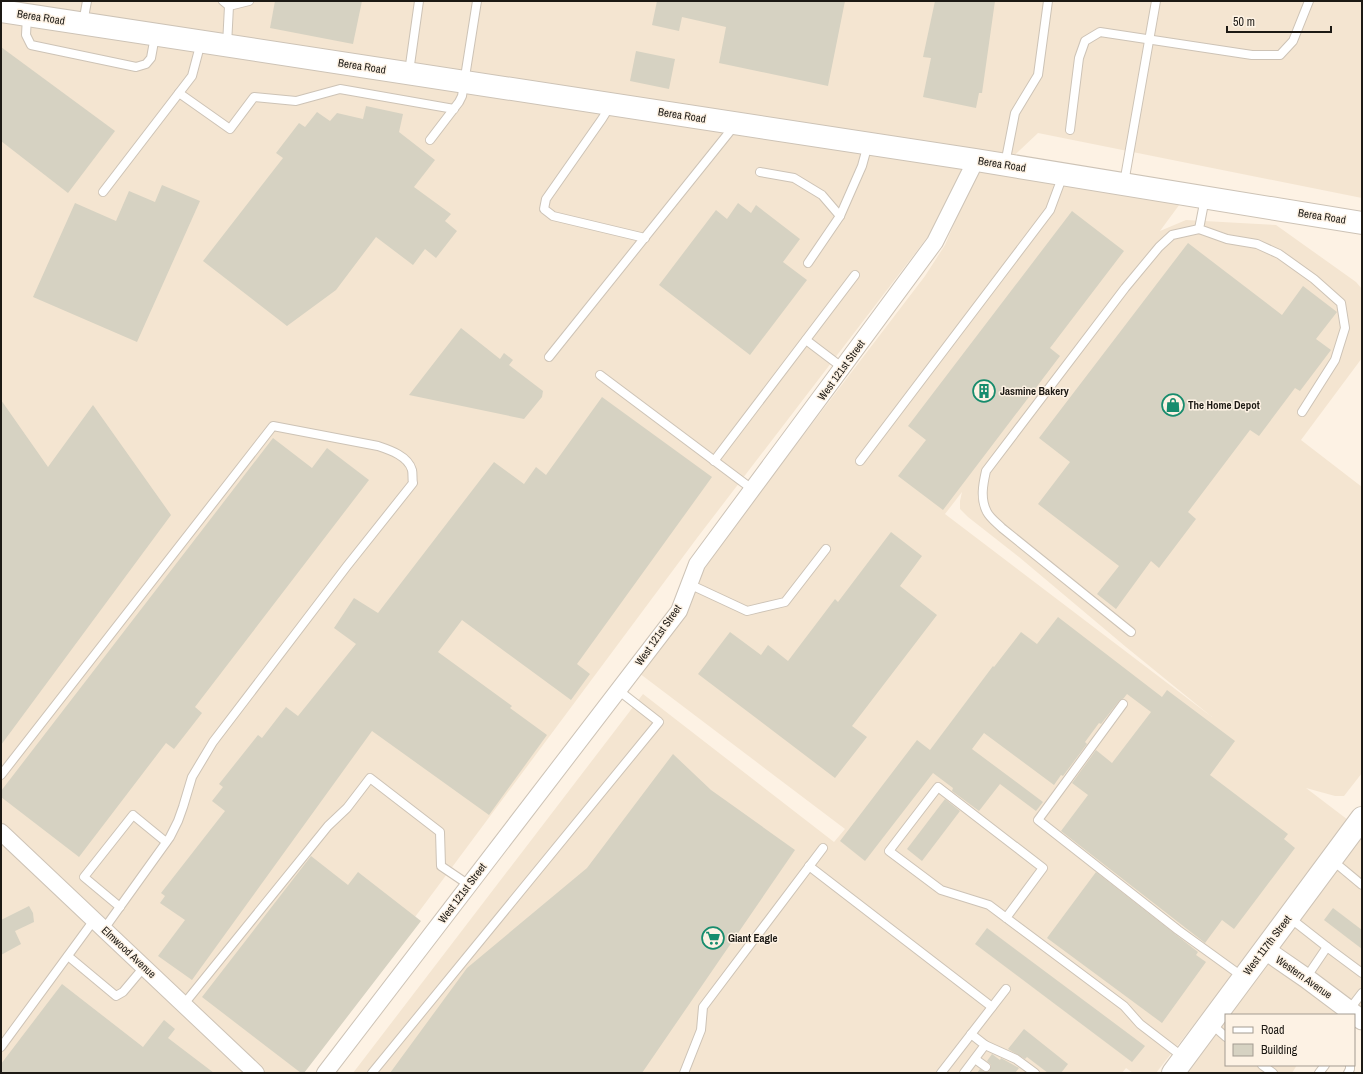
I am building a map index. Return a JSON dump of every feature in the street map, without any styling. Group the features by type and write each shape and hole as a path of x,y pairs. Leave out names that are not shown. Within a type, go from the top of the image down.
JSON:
{"main road":[{"name":"Berea Road","path":"1,11 868,143 1362,223"},
{"name":"West 117th Street","path":"1178,1065 1331,859 1361,822"}],"street":[{"name":"West 121st Street","path":"324,1073 679,611 697,564 935,242 976,160"},
{"name":"Elmwood Avenue","path":"1,832 256,1073"},
{"name":"Western Avenue","path":"1264,949 1306,978 1353,1014"}],"lane":[{"path":"83,24 87,1"},
{"path":"227,46 226,4 249,1"},
{"path":"409,73 419,1"},
{"path":"430,140 462,96 477,1"},
{"path":"1005,165 1014,113 1038,75 1048,1"},
{"path":"1124,184 1156,1"},
{"path":"1070,130 1079,58 1085,41 1100,32 1252,55 1280,55 1293,41 1309,1"},
{"path":"27,15 26,35 32,45 136,67 146,64 151,58 155,35"},
{"path":"103,192 192,76 201,42"},
{"path":"179,93 230,129 254,97 296,101 340,89 454,109"},
{"path":"611,104 546,199 544,209 553,216 645,238"},
{"path":"549,357 736,123"},
{"path":"808,263 840,216 862,166 868,143"},
{"path":"760,172 794,178 822,195 840,216"},
{"path":"860,461 1050,210 1064,174"},
{"path":"1199,229 1205,197"},
{"path":"1130,632 1002,528 986,511 982,486 986,471 1125,288 1159,247 1172,234 1199,229 1227,239 1257,244 1279,254 1314,279 1341,303 1345,328 1335,360 1302,412"},
{"path":"714,461 855,275"},
{"path":"806,340 843,368"},
{"path":"600,375 752,489"},
{"path":"1,775 272,426 378,446 393,451 405,460 412,469 413,483 347,566 213,742 192,777 178,821 166,842 120,907 99,924 68,956 1,1047"},
{"path":"689,584 747,611 785,602 826,549"},
{"path":"372,1073 659,722 618,690"},
{"path":"1123,704 1038,820 1178,930 1243,977"},
{"path":"184,1004 328,826 347,808 370,778 440,832 441,866 469,885"},
{"path":"1006,918 1043,868 938,787 889,851 941,890 989,905 1006,918 1124,1006 1178,1065"},
{"path":"120,907 84,877 133,815 166,842"},
{"path":"684,1073 701,1030 704,1006 823,848"},
{"path":"1331,859 1362,885"},
{"path":"809,866 992,1007"},
{"path":"1288,917 1362,972"},
{"path":"1306,978 1327,947"},
{"path":"68,956 116,996 123,992 144,967"},
{"path":"941,1073 1006,989"},
{"path":"1358,1018 1362,993"},
{"path":"1210,1022 1225,1036"},
{"path":"971,1034 985,1045 1016,1059 1031,1072"},
{"path":"965,1073 985,1045"},
{"path":"975,1059 986,1067"},
{"path":"1263,1066 1273,1073"}],"shaded area":[{"path":"1,1 1362,1 1362,198 1038,133 1002,167 1185,197 1160,231 1186,220 1276,225 1356,282 1362,289 1362,358 1301,440 1362,487 1362,773 1344,796 1335,796 1306,788 1352,823 1156,1073 1133,1073 1126,1068 1122,1073 353,1073 643,694 834,842 845,829 639,673 704,565 925,276 945,245 962,205 926,239 697,538 299,1073 1,1073","holes":["962,492 960,509 968,517 1019,557 1212,717 945,514"]},
{"path":"1362,818 1362,1020 1342,1005 1336,1014 1225,1014 1225,1066 1296,1066 1292,1073 1172,1073"}],"building":[{"path":"275,1 362,1 353,44 270,28"},
{"path":"657,1 845,1 828,86 719,63 726,27 682,17 679,31 652,25"},
{"path":"935,1 995,1 982,93 979,93 976,108 923,97 931,58 923,57"},
{"path":"1,47 115,131 68,193 1,141"},
{"path":"636,51 675,59 669,89 630,81"},
{"path":"366,106 403,114 399,132 435,160 414,187 451,214 445,221 457,231 436,258 425,249 413,265 376,237 336,290 287,326 203,261 283,158 276,153 299,123 305,127 317,112 330,121 337,113 363,119"},
{"path":"162,185 200,201 137,342 33,297 75,203 116,221 129,191 155,202"},
{"path":"738,203 751,213 756,205 800,239 783,262 807,280 750,355 659,285 716,210 727,219"},
{"name":"Jasmine Bakery","path":"1072,211 1124,251 1050,348 1060,356 943,510 898,476 926,440 908,426"},
{"name":"The Home Depot","path":"1188,243 1282,315 1303,286 1337,312 1316,339 1331,350 1300,391 1295,388 1259,436 1250,430 1188,512 1196,519 1159,568 1151,561 1116,609 1097,594 1119,566 1038,504 1070,462 1039,438"},
{"path":"461,328 500,359 504,353 513,360 509,365 543,391 542,397 524,419 409,395"},
{"path":"602,397 712,477 577,664 590,674 571,700 462,620 438,652 512,706 510,708 547,735 489,815 372,731 192,980 158,956 185,920 160,903 165,896 161,893 225,811 212,801 223,787 219,784 258,735 262,738 286,707 298,716 356,644 334,628 354,598 378,613 494,462 524,484 536,467 546,475"},
{"path":"1,400 48,467 93,405 171,515 1,745"},
{"path":"273,438 312,468 327,448 369,480 195,707 202,713 174,749 166,743 79,857 1,797 1,791"},
{"path":"891,532 922,556 900,586 937,615 852,726 867,737 835,778 698,674 730,632 761,655 768,645 788,661 835,599 838,602"},
{"path":"1058,617 1162,697 1167,690 1235,741 1210,775 1288,834 1284,839 1295,848 1234,929 1222,920 1205,943 1061,831 1088,795 1072,783 1096,750 1112,763 1151,712 1127,694 1119,701 1101,724 1099,723 1085,742 1087,744 1063,776 1061,775 1054,785 984,733 972,749 1043,802 1036,811 1000,784 979,811 952,791 953,788 933,773 865,861 840,841 917,740 930,750 993,666 994,667 1021,632 1037,644"},
{"path":"673,754 711,790 795,850 642,1073 390,1073 467,968 587,868"},
{"path":"945,799 960,811 922,861 907,849"},
{"path":"311,856 348,885 358,872 421,921 304,1073 301,1073 202,997"},
{"path":"1096,872 1198,952 1196,955 1206,962 1162,1023 1047,938"},
{"path":"29,906 33,913 34,922 15,931 21,944 1,955 1,920"},
{"path":"1333,908 1362,930 1362,949 1324,920"},
{"path":"987,928 1145,1046 1132,1062 975,944"},
{"path":"62,984 143,1047 164,1020 175,1029 168,1038 214,1073 1,1073 1,1064"},
{"path":"1024,1029 1068,1064 1061,1073 1048,1073 1027,1057 1025,1059 1008,1049"},
{"path":"992,1054 1000,1060 1001,1058 1019,1068 1015,1073 977,1073 980,1069 985,1072 990,1071 991,1065 987,1061"}],"place":[{"name":"Jasmine Bakery","path":"984,391"},
{"name":"The Home Depot","path":"1173,405"},
{"name":"Giant Eagle","path":"713,938"}]}
